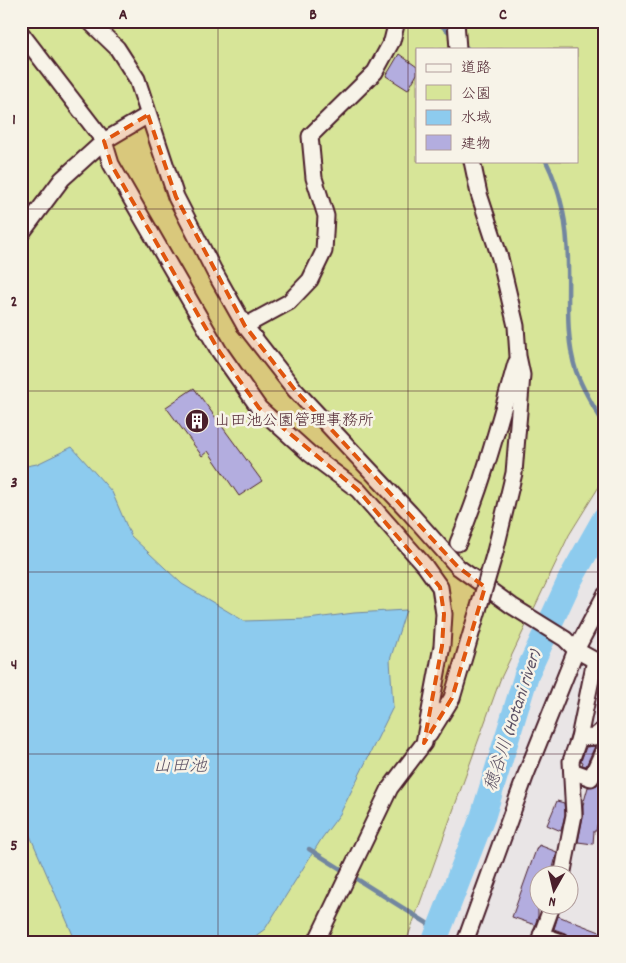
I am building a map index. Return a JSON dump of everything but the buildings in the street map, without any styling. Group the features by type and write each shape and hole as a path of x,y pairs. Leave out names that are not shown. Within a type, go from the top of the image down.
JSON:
{"street":[{"path":"89,21 117,48 137,79 176,197 245,326 295,390 458,567 519,611 565,639 576,650 600,663 571,761 574,815 564,866"},
{"path":"245,326 289,302 310,280 324,251 326,216 314,178 310,136 375,72 392,41 397,21"},
{"path":"456,21 458,48"},
{"path":"21,33 104,141 111,164 219,350 259,408 310,454 358,490 425,566 440,587 444,614 442,646 424,742"},
{"path":"21,234 62,179 104,141 148,115"},
{"path":"316,942 390,788 424,742 452,698 495,552 514,472 522,375 518,356 516,326 500,258 479,194 472,162"},
{"path":"458,543 472,511 518,356"},
{"path":"465,942 525,777 576,650 605,595"},
{"path":"579,738 594,737 605,728"},
{"path":"572,771 591,778 605,747"},
{"path":"548,916 540,938 562,942"}],"highlighted area":[{"path":"148,115 176,197 245,326 295,390 458,567 485,587 452,698 424,743 442,646 444,614 440,587 358,490 259,408 219,351 111,164 104,141"}],"green space":[{"path":"21,21 605,21 605,477 569,535 500,680 406,942 21,942"}],"water":[{"name":"山田池","path":"72,447 112,492 131,536 182,584 244,621 308,619 354,613 406,610 390,660 393,707 340,814 322,838 265,929 247,942 76,942 25,824 21,822 21,467 37,464"}],"waterway":[{"path":"436,21 454,36"},
{"path":"462,43 467,48"},
{"path":"546,162 560,198 565,225 568,252 570,345 576,371 582,385 605,425"},
{"name":"穂谷川 (Hotani river)","path":"434,942 483,816 527,673 570,580 605,518"},
{"path":"309,849 438,930"}],"place":[{"name":"山田池公園管理事務所","path":"197,421"}]}
